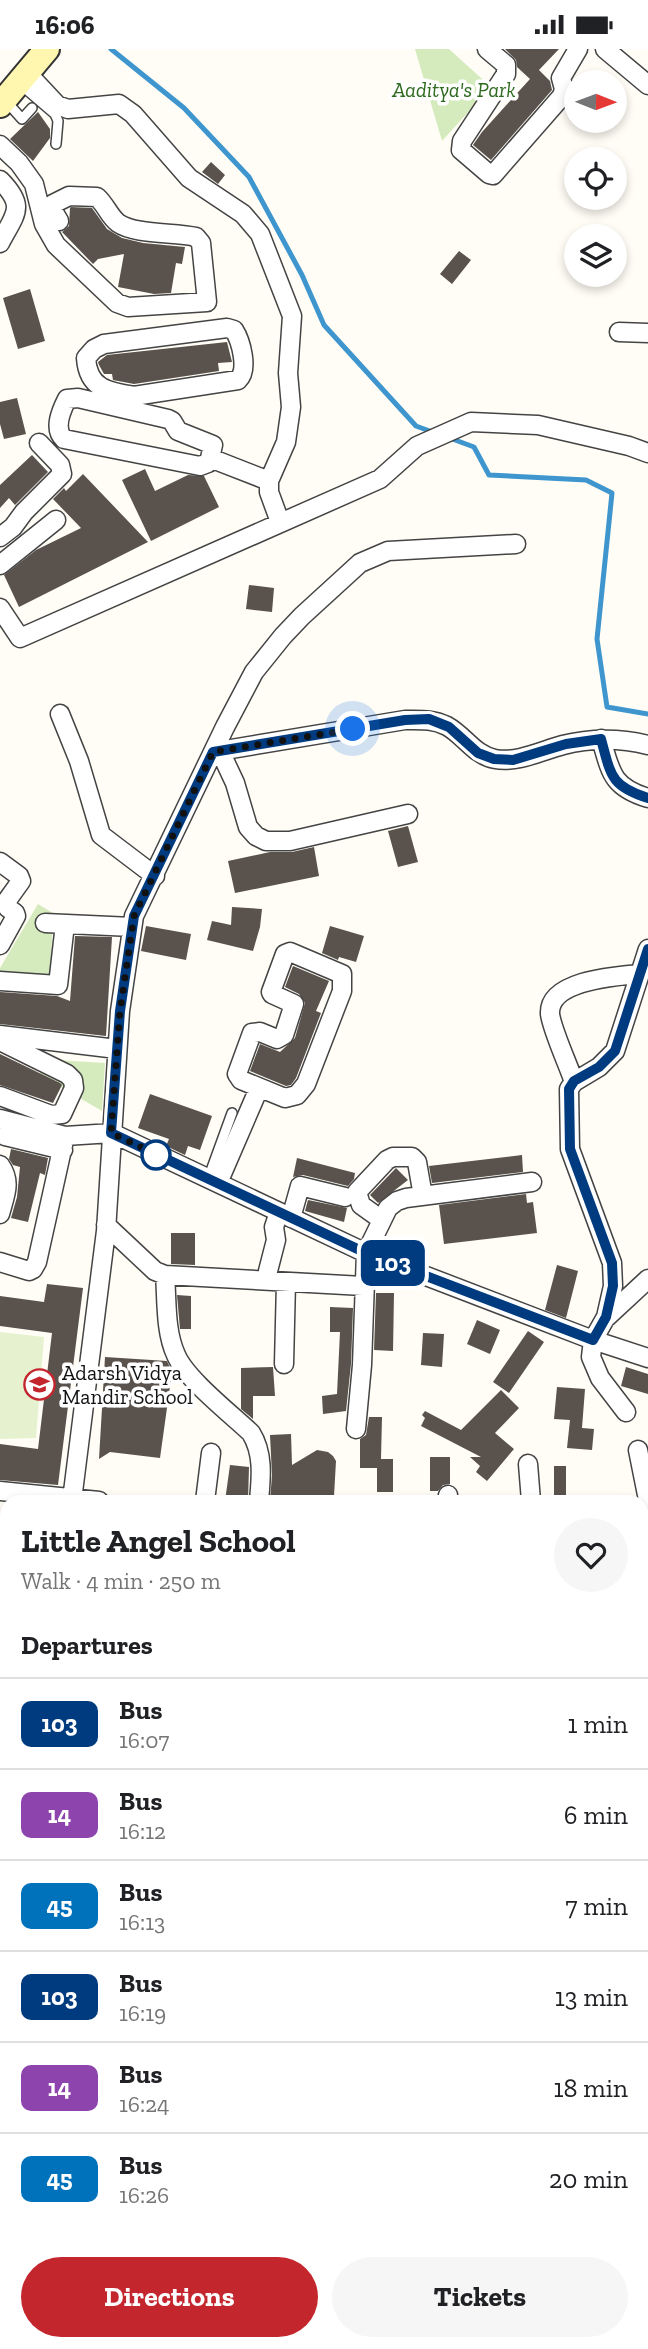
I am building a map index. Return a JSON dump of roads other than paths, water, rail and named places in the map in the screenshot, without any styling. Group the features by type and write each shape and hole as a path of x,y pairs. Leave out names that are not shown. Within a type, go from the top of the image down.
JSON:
{"street":[{"path":"47,49 13,90 68,109 119,104 133,114 189,178 243,214 260,234 292,316 288,373 291,407 286,442 269,481 269,492 280,522"},
{"path":"487,49 506,65 506,74 462,141 461,149 493,175 562,96 564,89 561,78 578,49"},
{"path":"613,51 648,85"},
{"path":"0,145 19,163 34,184 44,224 56,245 117,303 128,307 206,302"},
{"path":"0,180 13,193 17,212 0,243"},
{"path":"60,221 53,211 53,204 69,196 97,197 121,225 196,237 201,243 210,329"},
{"path":"158,305 162,336"},
{"path":"210,329 234,330 239,337 244,370 242,377 238,380 134,395 118,394 95,385 87,372 86,358 94,349 104,344 162,336 210,329"},
{"path":"619,332 648,333"},
{"path":"78,398 168,419 177,431 213,445 210,458 208,463 200,466 64,439 58,427 64,404 67,400 78,398"},
{"path":"0,608 6,630 19,638 380,478 417,446 471,422 538,425 648,453"},
{"path":"0,537 13,527 24,512 62,474 60,465 39,443"},
{"path":"210,458 269,481"},
{"path":"0,565 56,520"},
{"path":"73,1495 106,1225 117,1049 134,916 254,672 283,636 360,563 388,551 516,544"},
{"path":"60,714 79,761 101,835 155,876"},
{"path":"217,751 405,720 429,719 449,727 478,753 494,759 513,760 566,744 601,739 648,745"},
{"path":"601,739 610,771 616,781 625,789 648,798"},
{"path":"217,751 235,783 248,827 256,836 266,841 290,841 408,814"},
{"path":"0,862 19,876 21,881 6,902 16,916 0,945"},
{"path":"45,923 132,927"},
{"path":"0,981 58,985 65,924"},
{"path":"626,1412 600,1378 591,1357 593,1340 606,1317 613,1286 612,1263 569,1139 569,1089 574,1081 599,1067 615,1051 648,949"},
{"path":"290,952 342,974 342,991 306,1084 291,1097 285,1098 259,1088 241,1080 237,1074 252,1033 260,1032 277,1039 284,1035 294,1004 272,995 271,992 285,954 290,952"},
{"path":"574,1081 550,1014 555,999 577,984 639,974"},
{"path":"0,1035 117,1049"},
{"path":"0,1041 67,1074 73,1080 74,1088 62,1114 60,1140 37,1262 29,1271 0,1262"},
{"path":"213,1181 259,1088"},
{"path":"0,1096 51,1115 62,1114"},
{"path":"0,1214 9,1185 0,1165 4,1126 60,1140 111,1133 366,1253 593,1340 648,1358"},
{"path":"382,1220 360,1205 357,1192 387,1160 404,1156 412,1157 417,1162 423,1196"},
{"path":"356,1429 362,1365 366,1253 388,1208 397,1201 423,1196 532,1182"},
{"path":"268,1271 276,1240 274,1227 285,1215 300,1186 345,1197"},
{"path":"106,1225 155,1271 165,1275 363,1286"},
{"path":"165,1275 169,1331 176,1356 188,1373 251,1433 256,1441 261,1461 259,1495"},
{"path":"606,1317 648,1279"},
{"path":"284,1364 286,1282"},
{"path":"638,1450 647,1495"},
{"path":"206,1495 211,1453"},
{"path":"528,1464 531,1495"},
{"path":"0,1491 32,1495"}],"lane":[{"path":"13,90 19,123 32,108"},
{"path":"13,90 55,114 58,121 56,144"},
{"path":"213,1181 232,1113"}],"waterway":[{"path":"111,49 184,108 249,177 302,275 324,325 416,426 435,433"},
{"path":"447,437 474,447 489,475 586,480 612,493 597,639 607,707 648,714"}],"place":[{"name":"Adarsh Vidya Mandir School","path":"39,1384"}],"park label":[{"name":"Aaditya's Park","path":"454,89"}]}
